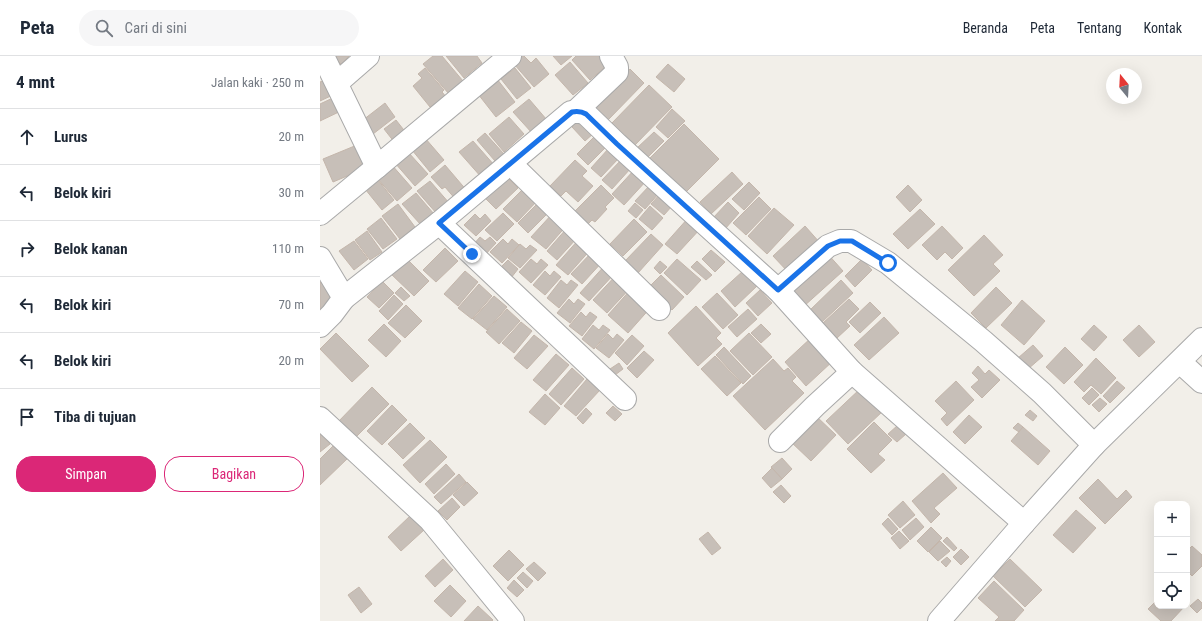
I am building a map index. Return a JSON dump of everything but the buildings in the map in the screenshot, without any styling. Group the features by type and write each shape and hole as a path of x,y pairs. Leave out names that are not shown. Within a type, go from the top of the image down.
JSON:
{"street":[{"path":"323,56 377,167"},
{"path":"337,83 368,56"},
{"path":"320,214 510,56"},
{"path":"320,326 332,314 344,298 439,223 572,112 576,111 617,72 617,67 611,56"},
{"path":"576,111 586,114 778,290 852,372 1024,523"},
{"path":"511,164 659,309"},
{"path":"439,223 624,399"},
{"path":"778,290 828,246 840,241 852,241 888,263 983,341 1042,393 1094,445"},
{"path":"320,258 344,298"},
{"path":"939,621 1094,445 1202,339"},
{"path":"1180,362 1202,382"},
{"path":"780,441 814,406 852,372"},
{"path":"320,418 430,520 513,621"}],"route":[{"path":"472,254 439,223 572,112 576,111 586,114 778,290 828,246 840,241 852,241 888,263"}]}
